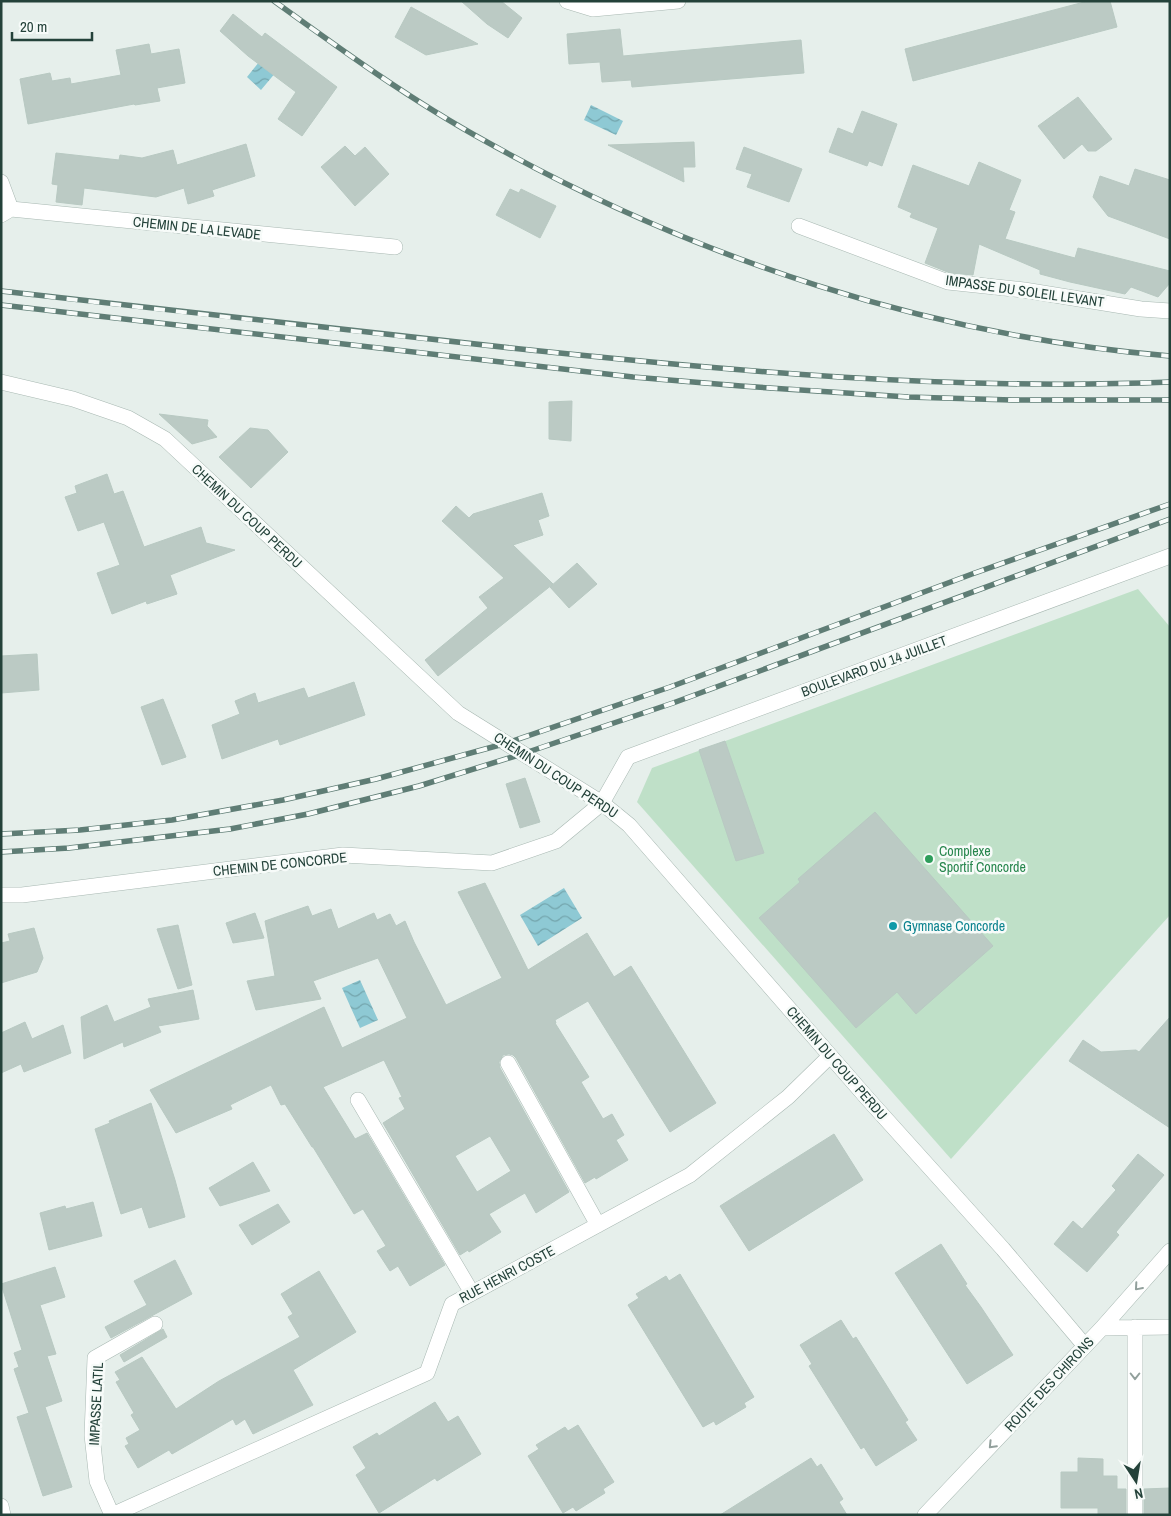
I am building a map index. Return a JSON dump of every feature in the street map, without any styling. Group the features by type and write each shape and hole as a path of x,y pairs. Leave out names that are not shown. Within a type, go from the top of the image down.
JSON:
{"street":[{"path":"567,1 593,9 678,1"},
{"path":"1,182 6,212"},
{"name":"CHEMIN DE LA LEVADE","path":"6,212 395,247"},
{"name":"IMPASSE DU SOLEIL LEVANT","path":"799,226 948,282 1024,290 1141,309 1170,311"},
{"name":"CHEMIN DU COUP PERDU","path":"1,382 73,399 128,418 165,439 458,712 602,803 629,825 1085,1346"},
{"name":"BOULEVARD DU 14 JUILLET","path":"602,803 628,757 1170,556"},
{"name":"CHEMIN DE CONCORDE","path":"1,895 22,895 343,855 492,863 556,840 602,803"},
{"name":"RUE HENRI COSTE","path":"112,1515 427,1373 452,1304 690,1175 788,1097 830,1056"},
{"path":"508,1063 598,1225"},
{"path":"358,1100 472,1293"},
{"name":"ROUTE DES CHIRONS","path":"925,1515 1102,1328 1170,1250"},
{"name":"IMPASSE LATIL","path":"112,1515 97,1481 92,1435 95,1358 155,1324"},
{"path":"1135,1327 1135,1515"},
{"path":"1102,1328 1170,1327"},
{"path":"1,1506 3,1515"}],"green space":[{"name":"Complexe Sportif Concorde","path":"1138,589 1170,627 1170,915 951,1159 637,802 652,768"}],"water":[{"path":"272,46 287,59 261,90 247,77"},
{"path":"591,105 623,121 616,135 584,120"},
{"path":"564,888 582,918 538,946 520,915"},
{"path":"360,980 378,1020 360,1028 342,988"}],"building":[{"path":"461,1 501,1 522,18 508,38 487,24"},
{"path":"1088,1 1110,1 1117,27 913,81 905,49"},
{"path":"411,7 478,44 426,55 395,37"},
{"path":"233,14 262,37 265,33 337,87 302,136 278,119 296,92 248,56 220,31"},
{"path":"620,29 623,56 801,40 804,73 632,87 631,80 602,82 600,62 569,64 567,34"},
{"path":"149,44 151,54 179,49 185,83 157,88 160,101 134,104 28,124 20,79 50,73 52,81 70,78 71,84 121,75 116,50"},
{"path":"1078,97 1112,139 1096,151 1088,151 1082,144 1064,159 1038,126"},
{"path":"862,111 897,124 882,166 869,161 867,166 829,152 838,128 853,134"},
{"path":"694,142 695,167 683,167 684,182 608,145"},
{"path":"246,144 255,176 212,190 214,196 188,204 184,188 156,197 84,188 82,205 56,202 58,185 52,184 56,153 119,160 120,155 142,158 173,150 177,165"},
{"path":"345,146 355,156 365,147 389,174 355,206 321,167"},
{"path":"744,147 802,169 789,202 747,187 752,174 736,169"},
{"path":"979,162 1021,180 1009,210 1015,212 1005,239 1075,258 1078,248 1170,271 1170,283 1158,297 1131,287 1125,294 1040,274 1040,270 979,244 973,275 950,273 925,263 938,228 910,217 912,213 898,207 913,165 969,186"},
{"path":"1135,169 1170,180 1170,239 1108,216 1093,197 1100,176 1129,186"},
{"path":"510,189 519,193 521,189 556,206 540,238 496,215"},
{"path":"572,401 571,441 549,439 549,402"},
{"path":"159,414 208,420 207,426 217,437 192,444"},
{"path":"250,428 268,430 288,452 251,488 219,457"},
{"path":"107,474 114,494 123,491 144,547 201,527 206,543 235,550 170,575 177,594 147,604 146,601 112,614 97,573 120,565 104,522 78,531 65,497 77,493 75,486"},
{"path":"542,493 549,516 538,520 543,535 513,545 553,584 438,676 425,660 488,608 479,597 504,578 442,521 456,506 469,518 473,514"},
{"path":"577,563 597,584 569,608 550,587"},
{"path":"37,654 39,690 1,693 1,656"},
{"path":"354,682 365,715 280,745 278,739 222,759 212,725 240,714 235,701 255,693 258,703 304,688 308,698"},
{"path":"163,699 186,757 162,765 141,707"},
{"path":"725,741 764,853 736,861 699,750"},
{"path":"525,778 540,822 520,828 506,784"},
{"name":"Gymnase Concorde","path":"875,812 993,946 916,1014 897,992 856,1028 759,918 800,882 798,879"},
{"path":"485,883 528,970 587,933 614,977 631,966 716,1103 670,1132 588,1001 555,1020 555,1023 589,1077 581,1082 603,1119 612,1114 624,1135 616,1140 628,1160 596,1179 595,1177 585,1183 516,1058 509,1054 503,1055 499,1062 500,1068 569,1192 536,1213 525,1193 489,1214 501,1232 469,1252 468,1250 460,1255 383,1123 405,1109 399,1098 402,1097 384,1060 323,1087 355,1139 367,1133 445,1265 410,1286 398,1266 390,1271 377,1251 386,1246 363,1209 354,1214 285,1104 281,1105 271,1085 230,1105 232,1109 176,1133 150,1090 324,1007 342,1048 407,1018 378,958 313,981 321,999 256,1010 247,981 275,976 265,921 308,906 312,916 331,909 338,929 374,913 377,920 390,914 396,926 405,921 446,1005 502,978 458,892","holes":["490,1136 511,1171 477,1192 455,1156"]},
{"path":"255,913 264,938 233,943 226,923"},
{"path":"178,925 192,985 178,989 157,929"},
{"path":"34,928 43,958 37,972 1,983 1,943 10,941 8,934"},
{"path":"193,990 199,1019 158,1026 161,1032 124,1047 123,1042 84,1059 81,1017 107,1005 114,1022 151,1007 148,999"},
{"path":"1170,1017 1170,1128 1069,1061 1083,1040 1101,1052 1136,1050 1139,1052"},
{"path":"25,1022 32,1039 63,1025 71,1053 24,1072 21,1064 1,1073 1,1033"},
{"path":"151,1103 185,1217 149,1228 142,1207 121,1214 95,1129"},
{"path":"834,1134 863,1180 749,1251 720,1206"},
{"path":"1138,1154 1164,1175 1116,1232 1119,1235 1087,1272 1054,1244 1073,1221 1082,1229 1116,1190 1112,1186"},
{"path":"253,1162 270,1191 220,1206 209,1188"},
{"path":"93,1202 102,1236 49,1250 40,1213 65,1206 66,1209"},
{"path":"278,1204 290,1222 252,1245 239,1225"},
{"path":"941,1244 967,1284 965,1285 1013,1355 967,1384 895,1273"},
{"path":"175,1260 192,1294 111,1338 105,1327 147,1305 134,1281"},
{"path":"55,1267 65,1297 40,1305 56,1354 47,1356 62,1401 45,1407 72,1487 43,1496 17,1417 29,1413 14,1369 19,1367 14,1353 22,1350 1,1284"},
{"path":"319,1271 356,1332 293,1370 313,1405 253,1434 245,1419 236,1425 233,1419 172,1454 169,1450 138,1468 125,1446 129,1444 126,1438 140,1430 131,1415 134,1413 116,1382 120,1380 115,1372 142,1357 176,1409 219,1381 300,1337 288,1317 293,1314 281,1294"},
{"path":"680,1274 754,1397 744,1403 746,1407 716,1425 714,1421 703,1427 628,1305 639,1298 636,1294 666,1276 669,1281"},
{"path":"841,1320 853,1339 856,1337 908,1420 905,1422 917,1440 876,1466 864,1447 861,1449 809,1366 812,1364 800,1345"},
{"path":"163,1329 167,1337 124,1362 120,1355"},
{"path":"435,1402 448,1422 458,1416 481,1454 437,1481 435,1478 379,1513 356,1475 366,1468 353,1447 377,1433 379,1436"},
{"path":"578,1425 614,1482 603,1489 605,1493 576,1511 573,1507 563,1513 528,1456 539,1449 536,1445 565,1427 568,1431"},
{"path":"811,1458 817,1467 821,1464 843,1499 839,1502 847,1515 720,1515"},
{"path":"1078,1458 1103,1459 1103,1476 1117,1476 1117,1489 1126,1489 1126,1515 1098,1515 1098,1508 1061,1508 1061,1472 1078,1472"},
{"path":"1170,1488 1170,1515 1144,1515 1144,1489"}],"railway":[{"path":"274,1 405,93 487,142 567,184 648,222 732,256 817,285 903,310 991,331 1080,346 1170,356"},
{"path":"1,291 511,348 757,371 840,377 1005,384 1170,382"},
{"path":"1,305 633,377 741,386 908,397 1012,400 1170,400"},
{"path":"1,834 80,830 172,820 283,800 376,779 507,743 670,687 972,574 1170,504"},
{"path":"1,852 69,848 230,829 308,814 419,786 525,753 673,703 1170,519"}],"place":[{"name":"Complexe Sportif Concorde","path":"929,859"},
{"name":"Gymnase Concorde","path":"893,926"}]}
